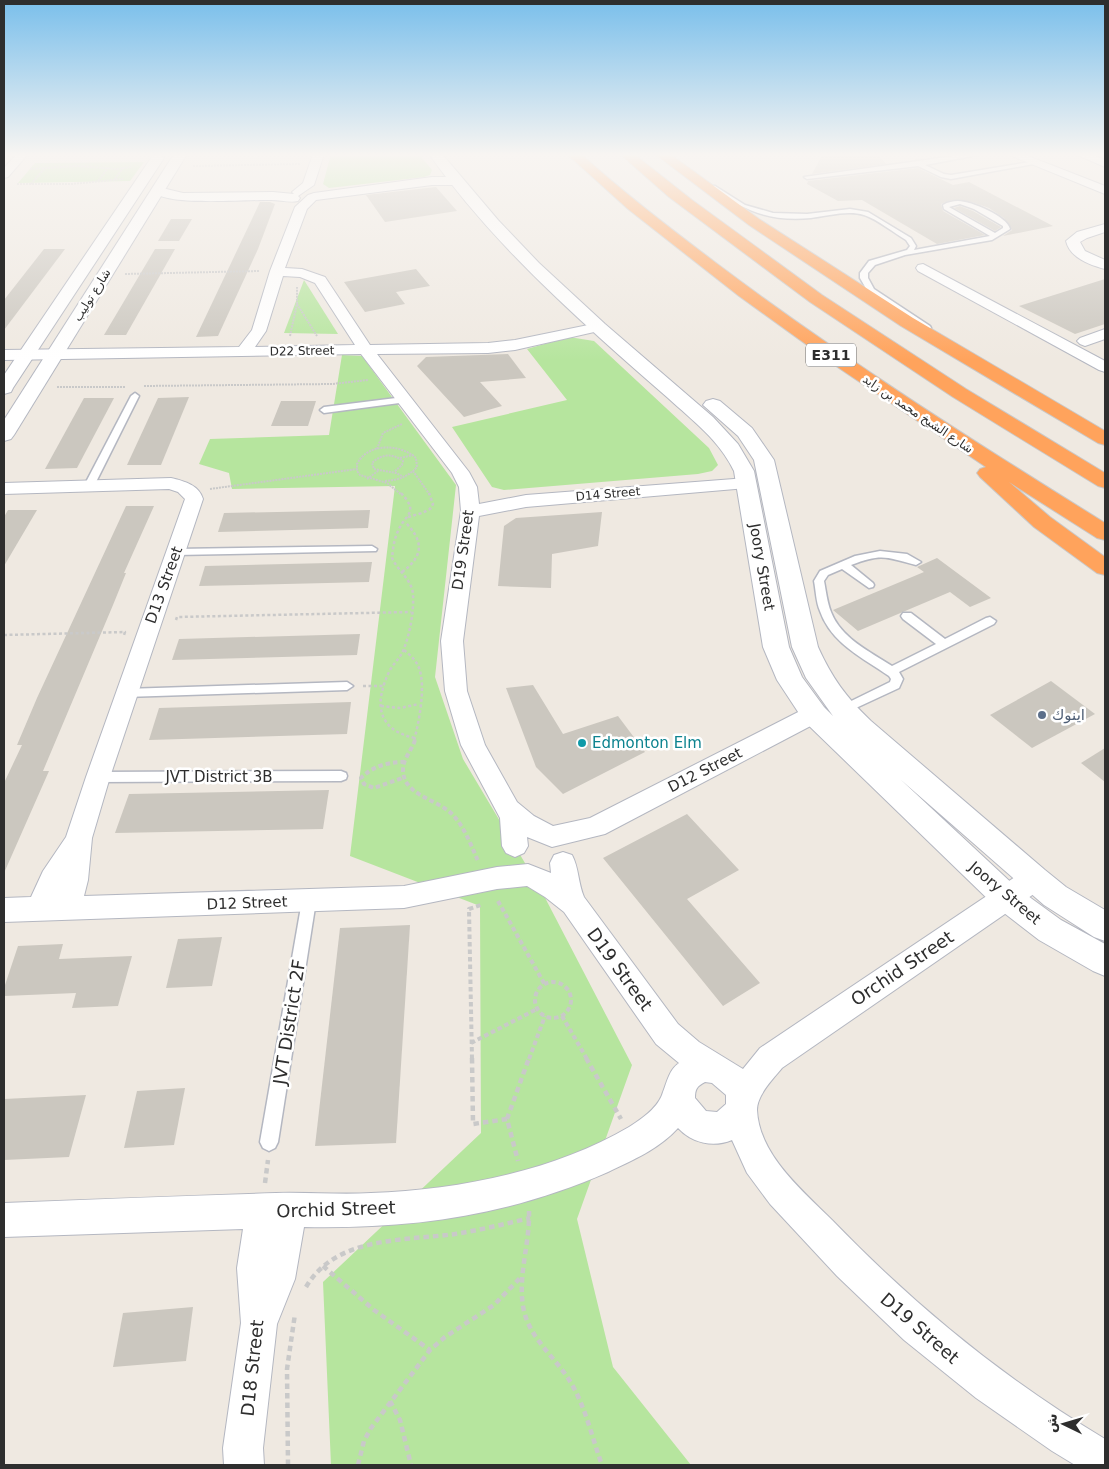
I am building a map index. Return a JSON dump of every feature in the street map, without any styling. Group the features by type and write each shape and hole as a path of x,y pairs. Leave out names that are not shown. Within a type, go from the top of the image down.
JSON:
{"highway":[{"name":"شارع الشيخ محمد بن زايد","path":"654,223 741,291 818,346 946,434 1105,533"},
{"name":"E311","path":"712,223 784,277 996,415 1105,482"},
{"path":"755,223 947,346 1105,439"},
{"path":"946,434 1026,509 1105,568"}],"street":[{"name":"شارع توليب","path":"4,388 114,223"},
{"name":"شارع توليب","path":"4,435 137,223"},
{"path":"252,352 261,342 259,331 286,271 297,223"},
{"name":"Joory Street","path":"494,223 598,327 725,438 739,459 747,483 776,647 790,680 814,714 1006,897 1050,930 1105,961"},
{"name":"Joory Street","path":"510,223 652,352 736,423 759,450 768,471 805,647 819,678 843,710 1034,879 1055,896 1105,927"},
{"path":"1105,228 1082,235 1073,241 1076,250 1082,255 1105,265"},
{"path":"923,268 1105,367"},
{"name":"D19 Street","path":"286,271 310,274 320,280 365,349 460,472 468,487 470,506 454,618 452,666 463,718 473,745 509,809 515,827 514,850"},
{"path":"598,327 614,332 637,349 652,352"},
{"name":"D22 Street","path":"4,356 506,346 598,327"},
{"path":"1085,341 1105,334"},
{"path":"1105,345 1100,349 1105,354"},
{"path":"382,372 390,357 407,349"},
{"path":"10,485 171,483 179,485 190,492"},
{"name":"D14 Street","path":"470,506 491,509 526,501 747,483"},
{"name":"D13 Street","path":"67,908 75,880 79,838 125,693 193,504 194,499 190,492"},
{"name":"D12 Street","path":"556,848 579,841 596,827 814,714"},
{"name":"D19 Street","path":"509,809 556,848 565,884 574,904 667,1034 688,1052 717,1069"},
{"path":"530,835 556,848 557,872 531,876 515,866 514,850 524,838 530,835"},
{"name":"D13 Street","path":"40,909 53,880 79,838"},
{"name":"D12 Street","path":"493,890 502,867 514,850"},
{"name":"D19 Street","path":"531,876 574,904"},
{"name":"D12 Street","path":"4,910 309,901 424,895 468,886 493,890 531,876"},
{"name":"Orchid Street","path":"717,1069 748,1066 771,1058 1034,879"},
{"name":"D19 Street","path":"667,1034 676,1058 679,1090"},
{"name":"Orchid Street","path":"741,1104 755,1078 771,1058"},
{"path":"704,1067 717,1069 729,1075 738,1086 741,1104 734,1120 729,1124 716,1128 705,1127 685,1113 679,1090 689,1073 704,1067"},
{"name":"Orchid Street","path":"654,1131 669,1114 679,1090"},
{"name":"D19 Street","path":"741,1104 747,1137 762,1165"},
{"name":"Orchid Street","path":"4,1220 276,1211 379,1210 460,1201 593,1162 654,1131 678,1127 705,1127"},
{"name":"D19 Street","path":"705,1127 736,1144 762,1165 827,1242 898,1311 954,1359 1016,1405 1105,1461"},
{"name":"D18 Street","path":"244,1465 243,1448 259,1323 277,1279 276,1211"}],"lane":[{"path":"882,223 903,235 913,244 912,249 906,253"},
{"path":"961,225 972,223 994,236"},
{"path":"947,346 928,328 871,290 866,284 864,273 872,263 906,253 990,239 1007,229 1006,225 1002,223"},
{"path":"903,235 918,232"},
{"path":"90,484 135,396"},
{"path":"324,410 404,400"},
{"path":"176,552 372,549"},
{"path":"843,710 895,685 897,679 891,670 867,656 841,636 827,618 819,578 824,573 844,564 883,552 897,554 916,562"},
{"path":"844,564 869,585"},
{"path":"907,616 944,644"},
{"path":"891,670 990,621"},
{"path":"125,693 347,686"},
{"name":"JVT District 3B","path":"98,777 341,776"},
{"name":"JVT District 2F","path":"269,1142 309,901"}],"path":[{"path":"104,274 286,271 298,292 289,336 298,335"},
{"path":"297,304 316,334"},
{"path":"307,335 316,334 317,336 339,333 338,331 351,329"},
{"path":"140,386 332,384 382,372"},
{"path":"61,379 56,387 131,386"},
{"path":"377,450 380,438 385,431 419,420"},
{"path":"397,448 413,455 418,462 413,471 404,477 385,481 367,479 357,469 358,460 367,453 377,450 397,448"},
{"path":"367,453 377,458"},
{"path":"378,471 374,469 372,464 377,458 387,455 400,458 413,455"},
{"path":"367,479 378,471 395,470 402,465 400,458"},
{"path":"190,492 357,469"},
{"path":"395,470 404,477"},
{"path":"408,517 428,510 433,500 430,493 413,471"},
{"path":"385,481 407,500 410,508 408,517 397,533 392,558 412,590 411,612 404,650 391,670 384,686 381,706 382,715 388,728 402,736 416,738"},
{"path":"402,572 414,563 418,557 420,546 417,535 405,522"},
{"path":"174,626 177,617 411,612"},
{"path":"4,635 125,632 117,655 139,654"},
{"path":"404,650 415,661 421,674 416,738 405,762 403,770 405,777 415,792 444,808 458,821 545,985"},
{"path":"347,686 384,686"},
{"path":"381,706 400,708 419,704"},
{"path":"405,762 387,763 361,778 367,787 374,789 405,777"},
{"path":"493,890 469,909 472,1124 507,1119"},
{"path":"561,984 568,989 572,996 572,1004 569,1010 562,1016 545,1016 537,1009 534,1002 535,995 545,985 561,984"},
{"path":"471,1043 537,1009"},
{"path":"545,1016 507,1119 525,1181 528,1246 521,1277 523,1308 535,1339 570,1380 580,1400 602,1465"},
{"path":"562,1016 622,1118 615,1122"},
{"path":"269,1142 276,1211"},
{"path":"304,1291 323,1266 351,1250 390,1242 457,1234 525,1181"},
{"path":"323,1266 362,1302 430,1350"},
{"path":"358,1465 364,1441 371,1428 430,1350 445,1337 494,1304 521,1277"},
{"path":"288,1465 287,1377 291,1328 297,1305"},
{"path":"390,1401 400,1420 410,1465"}],"green space":[{"path":"304,280 338,334 284,333"},
{"path":"569,337 594,341 709,448 718,465 712,471 698,474 504,490 492,487 452,427 567,400 527,349"},
{"path":"342,355 362,356 456,485 435,677 463,759 541,890 632,1065 577,1219 613,1367 691,1465 331,1465 323,1282 481,1133 480,906 350,856 395,486 232,489 229,473 199,464 210,439 329,435"}],"building":[{"path":"169,223 190,223 179,241 158,241"},
{"path":"250,223 268,223 258,249 218,336 196,337"},
{"path":"900,223 963,223 985,235 937,244"},
{"path":"980,223 993,223 1001,227 995,231"},
{"path":"1007,223 1046,223 1053,226 1003,236 1012,230"},
{"path":"44,249 65,249 4,330 4,300"},
{"path":"155,249 175,249 126,335 104,335"},
{"path":"416,269 430,286 396,292 405,304 365,312 344,282"},
{"path":"1105,279 1105,324 1075,334 1019,306"},
{"path":"508,354 526,378 480,382 502,406 464,417 417,366 426,357"},
{"path":"189,397 161,465 127,465 158,398"},
{"path":"84,398 114,398 77,468 45,469"},
{"path":"281,401 316,401 308,426 271,426"},
{"path":"126,506 154,506 124,573 126,573 43,771 49,771 4,873 4,783 22,745 17,745 37,698"},
{"path":"8,510 37,510 4,566 4,517"},
{"path":"370,510 368,528 218,532 224,513"},
{"path":"602,512 598,546 552,554 551,588 498,586 504,526 516,518"},
{"path":"937,558 991,598 970,607 950,592 858,631 833,610 924,572 917,567"},
{"path":"372,562 369,582 199,586 205,566"},
{"path":"360,634 357,655 172,660 179,639"},
{"name":"اينوك","path":"1051,681 1095,714 1032,748 990,715"},
{"name":"Edmonton Elm","path":"533,685 563,734 618,716 645,752 563,794 536,767 506,688"},
{"path":"351,702 347,734 149,740 159,708"},
{"path":"1105,748 1105,782 1081,763"},
{"path":"329,790 323,829 115,833 129,794"},
{"path":"687,814 739,870 687,899 760,983 723,1006 603,858"},
{"path":"410,925 396,1143 315,1146 340,928"},
{"path":"222,937 212,986 166,988 178,939"},
{"path":"63,944 59,959 132,956 118,1006 72,1008 76,993 4,996 4,988 18,946"},
{"path":"185,1088 174,1145 124,1148 137,1091"},
{"path":"86,1095 69,1157 4,1160 4,1099"},
{"path":"193,1307 186,1361 113,1367 123,1313"}],"place":[{"name":"اينوك","path":"1042,715"},
{"name":"Edmonton Elm","path":"582,743"}]}
